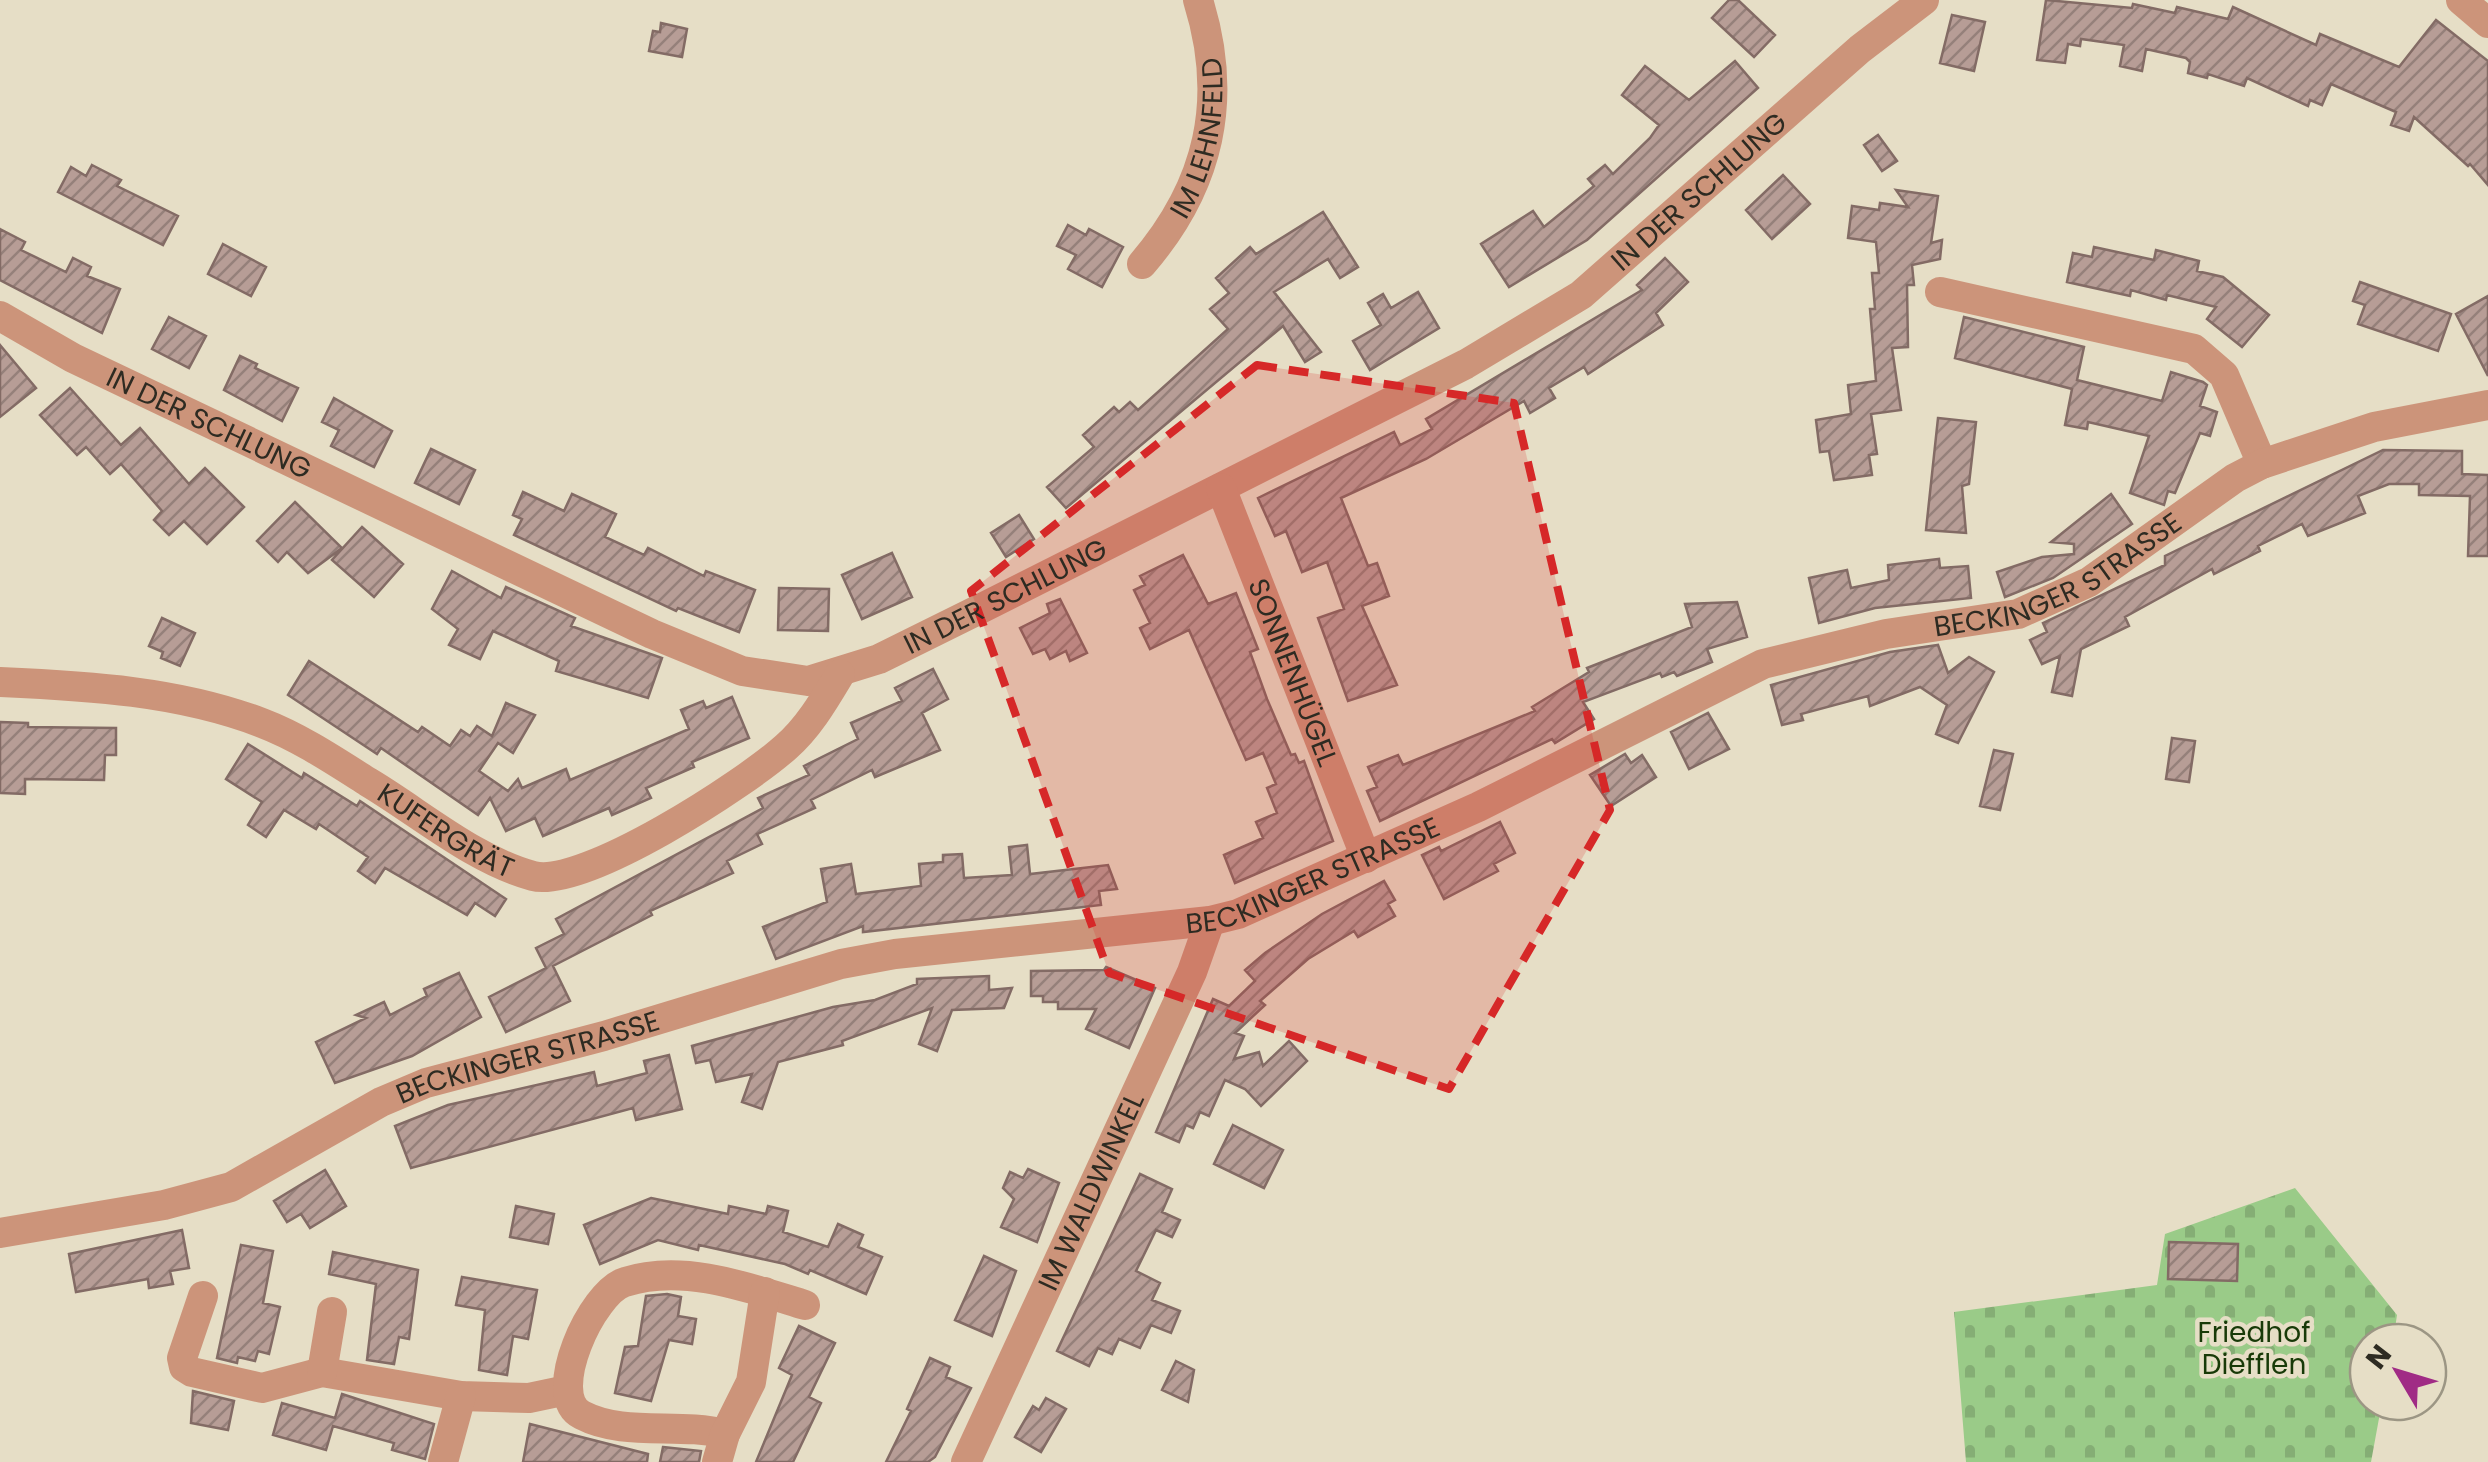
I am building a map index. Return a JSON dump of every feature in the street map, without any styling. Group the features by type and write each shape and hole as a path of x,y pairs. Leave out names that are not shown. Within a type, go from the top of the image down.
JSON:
{"street":[{"name":"IM LEHNFELD","path":"1142,264 1185,205 1210,126 1215,66 1198,0"},
{"name":"IN DER SCHLUNG","path":"0,316 107,375 711,660 778,679 808,681 840,674 984,608 1466,364 1581,296 1860,49 1924,0"},
{"path":"1940,292 2194,349 2224,375 2262,464"},
{"name":"BECKINGER STRASSE","path":"0,1233 164,1206 231,1187 380,1102 426,1082 604,1036 841,964 895,954 1210,921 1274,900 1763,664 1886,634 2018,614 2089,582 2234,478 2262,464 2374,427 2484,412"},
{"name":"SONNENHÜGEL","path":"1222,488 1366,858"},
{"name":"KUFERGRÄT","path":"0,682 111,688 188,702 263,723 368,781 470,846 536,877 563,876 599,863 755,772 806,726 840,674"},
{"name":"IM WALDWINKEL","path":"966,1462 1192,972 1210,921"},
{"path":"765,1292 752,1382 721,1448 676,1425 614,1425 584,1417 568,1403 567,1390 594,1306 606,1291 623,1282 668,1275 765,1292 805,1306"},
{"path":"203,1296 182,1358 184,1367 262,1388 322,1372 461,1396 530,1398 567,1390"},
{"path":"322,1372 332,1312"},
{"path":"443,1462 461,1396"}],"highlighted area":[{"path":"1257,365 1514,403 1610,810 1449,1089 1109,973 971,591"}],"green space":[{"name":"Friedhof Diefflen","path":"2295,1188 2397,1315 2396,1322 2348,1322 2348,1422 2378,1422 2371,1462 1966,1462 1954,1312 2157,1285 2165,1234"}],"building":[{"path":"1729,0 1738,0 1775,35 1754,57 1712,18"},
{"path":"2046,0 2132,8 2133,4 2175,13 2177,7 2228,19 2233,7 2316,45 2320,34 2399,67 2436,20 2488,61 2488,185 2470,164 2414,117 2409,131 2391,125 2396,112 2331,84 2322,105 2310,100 2308,106 2247,78 2244,86 2208,74 2207,78 2188,73 2190,62 2186,58 2146,49 2142,71 2120,66 2124,45 2081,39 2080,46 2068,44 2065,63 2037,60"},
{"path":"1952,15 1985,22 1974,71 1940,63"},
{"path":"661,23 687,29 682,57 649,51 653,31 660,32"},
{"path":"1735,61 1758,88 1587,240 1509,287 1481,244 1533,211 1544,227 1594,186 1588,179 1605,165 1613,174 1650,138 1659,125 1622,95 1645,66 1689,100"},
{"path":"1878,135 1897,161 1882,171 1864,145"},
{"path":"92,165 121,180 117,186 178,216 163,245 58,192 71,167 86,176"},
{"path":"1783,175 1810,204 1772,239 1746,210"},
{"path":"1896,190 1938,196 1931,243 1942,240 1940,259 1912,265 1914,285 1907,285 1908,347 1892,348 1901,410 1871,414 1877,454 1869,455 1872,475 1834,480 1829,451 1820,452 1816,420 1851,414 1848,385 1876,381 1870,309 1875,309 1872,273 1879,273 1876,242 1848,238 1852,206 1879,210 1880,203 1908,207"},
{"path":"1323,212 1358,267 1340,278 1328,259 1274,292 1321,352 1305,362 1283,326 1066,508 1047,487 1094,447 1083,435 1114,407 1119,412 1130,402 1138,410 1228,329 1210,309 1229,293 1216,278 1250,247 1256,254"},
{"path":"1068,225 1086,235 1089,229 1123,247 1102,287 1068,269 1076,255 1057,246"},
{"path":"0,229 25,242 21,250 66,272 73,258 91,267 87,276 120,289 102,333 0,280"},
{"path":"223,244 266,267 251,296 208,274"},
{"path":"2094,247 2154,260 2156,250 2199,261 2197,271 2223,277 2269,315 2242,347 2207,319 2216,307 2167,295 2166,300 2131,290 2130,296 2067,282 2073,253 2092,257"},
{"path":"1665,258 1688,282 1656,313 1663,325 1588,374 1584,367 1549,388 1555,398 1530,413 1524,401 1426,459 1341,498 1368,566 1377,563 1389,596 1362,606 1397,685 1348,701 1318,618 1344,609 1327,562 1302,572 1286,531 1275,536 1258,498 1394,432 1400,445 1432,429 1426,419 1642,290 1637,285"},
{"path":"2360,282 2451,314 2438,351 2358,324 2365,305 2353,301"},
{"path":"1418,292 1439,328 1370,370 1353,341 1381,325 1368,303 1383,294 1391,308"},
{"path":"2488,296 2488,376 2456,314"},
{"path":"169,317 206,336 189,368 152,349"},
{"path":"1964,317 2084,347 2077,380 2162,401 2171,372 2207,385 2200,406 2217,412 2210,436 2200,433 2175,493 2168,491 2164,505 2130,493 2149,436 2088,422 2087,429 2065,425 2072,389 1955,358"},
{"path":"0,345 36,388 0,417"},
{"path":"240,356 257,364 255,368 298,388 282,421 224,390"},
{"path":"70,388 121,445 140,428 189,484 205,468 244,507 207,544 184,521 169,535 154,520 162,511 121,464 110,474 86,447 77,455 40,415"},
{"path":"334,398 392,431 374,467 331,446 339,430 322,422"},
{"path":"1938,418 1976,422 1969,484 1962,486 1966,533 1926,530"},
{"path":"431,449 475,470 459,504 415,483"},
{"path":"2383,450 2462,451 2462,474 2488,475 2488,556 2468,556 2470,496 2419,495 2419,484 2389,484 2358,496 2365,513 2308,536 2302,524 2258,546 2260,551 2214,574 2212,569 2125,617 2129,626 2081,649 2072,696 2052,692 2060,656 2042,664 2030,640 2047,632 2043,623 2165,565 2165,556"},
{"path":"523,492 564,511 572,494 616,514 605,537 644,555 648,548 704,576 706,571 755,590 739,632 678,608 676,611 514,535 522,519 513,515"},
{"path":"2111,494 2132,524 2053,578 2005,597 1997,572 2042,557 2074,554 2074,544 2051,542"},
{"path":"295,502 342,548 308,573 287,552 278,562 257,541"},
{"path":"1019,515 1034,539 1006,557 991,533"},
{"path":"362,527 403,564 374,597 332,560"},
{"path":"892,553 912,597 862,619 842,575"},
{"path":"1183,555 1208,604 1236,593 1258,649 1250,652 1267,699 1291,755 1295,754 1299,763 1304,761 1333,841 1235,883 1224,855 1263,838 1256,822 1277,813 1267,788 1276,784 1263,753 1246,760 1189,630 1150,649 1140,628 1150,623 1134,590 1145,585 1140,576"},
{"path":"1939,559 1940,568 1968,566 1971,598 1875,608 1819,623 1809,578 1847,570 1851,588 1889,580 1888,565"},
{"path":"452,571 501,598 506,587 575,618 571,626 662,658 648,698 556,671 559,661 493,631 480,659 449,645 458,629 432,609"},
{"path":"779,588 829,589 828,631 778,630"},
{"path":"1060,599 1087,653 1070,661 1066,651 1050,659 1045,649 1033,654 1020,628 1050,613 1047,604"},
{"path":"1737,602 1747,637 1707,649 1712,662 1677,676 1674,672 1662,677 1660,673 1583,702 1594,719 1555,743 1552,739 1380,821 1367,791 1377,787 1368,767 1398,755 1403,765 1535,711 1532,707 1589,672 1587,668 1692,627 1685,604"},
{"path":"162,618 195,633 180,666 161,658 163,652 149,646"},
{"path":"1938,645 1948,673 1969,657 1994,672 1958,743 1936,734 1947,705 1920,687 1870,706 1868,696 1801,714 1803,720 1782,725 1771,685 1890,652"},
{"path":"309,661 418,732 422,727 450,746 461,730 470,736 477,726 492,736 506,703 535,715 513,753 498,743 479,771 508,791 518,779 522,788 566,769 570,780 689,729 681,710 703,701 706,708 732,697 749,738 692,762 694,767 646,788 651,798 612,815 609,808 543,836 535,818 506,831 490,798 478,815 381,748 377,754 288,695"},
{"path":"933,669 948,699 922,713 940,750 875,777 872,770 811,800 815,808 757,834 762,844 727,861 733,873 650,911 652,915 553,966 570,1001 506,1032 489,997 546,968 536,948 564,934 556,919 763,808 758,798 809,775 804,766 858,739 851,723 902,701 895,688"},
{"path":"1708,713 1729,749 1689,769 1671,732"},
{"path":"0,722 28,723 28,727 116,728 116,755 105,755 104,780 25,779 25,794 0,793"},
{"path":"2172,738 2195,741 2189,782 2166,779"},
{"path":"248,744 357,806 360,801 506,899 495,916 475,903 467,915 385,868 375,883 358,871 368,857 319,824 316,829 284,810 266,837 248,825 262,802 226,779"},
{"path":"1994,750 2013,754 2000,810 1980,806"},
{"path":"1625,754 1631,763 1642,755 1656,777 1611,806 1590,775"},
{"path":"1500,822 1515,853 1494,864 1498,871 1444,899 1422,855 1439,847 1441,851"},
{"path":"1027,845 1030,874 1108,865 1117,889 1099,891 1101,905 863,932 863,926 776,959 763,927 827,902 821,869 851,864 856,894 921,886 919,864 943,862 943,855 962,854 964,878 1012,875 1009,847"},
{"path":"1384,881 1395,900 1388,904 1395,916 1358,937 1354,931 1308,959 1260,1001 1265,1005 1235,1033 1244,1036 1234,1059 1259,1052 1263,1066 1289,1041 1307,1061 1261,1106 1245,1089 1225,1080 1209,1116 1200,1112 1193,1128 1186,1125 1179,1142 1156,1132 1213,999 1229,1006 1255,981 1245,970 1265,953 1322,914"},
{"path":"1106,967 1155,988 1129,1048 1086,1029 1096,1009 1058,1009 1058,1002 1043,1002 1043,996 1031,996 1031,971"},
{"path":"459,973 481,1017 412,1056 335,1083 316,1042 366,1018 356,1015 384,1002 390,1015 427,996 424,989"},
{"path":"989,976 989,990 1012,988 1004,1008 952,1010 937,1051 919,1044 932,1008 842,1041 843,1045 778,1062 762,1109 742,1102 752,1074 716,1082 710,1060 696,1063 692,1046 833,1007 875,1000 917,984 917,979"},
{"path":"669,1055 682,1109 636,1120 633,1108 411,1168 395,1126 448,1105 594,1072 597,1086 647,1073 644,1061"},
{"path":"1233,1125 1283,1150 1264,1188 1214,1164"},
{"path":"1028,1169 1059,1183 1037,1242 1001,1227 1014,1199 1003,1188 1010,1172 1023,1178"},
{"path":"325,1170 346,1206 310,1228 301,1214 287,1222 274,1201"},
{"path":"1140,1174 1172,1189 1162,1212 1180,1220 1172,1237 1156,1230 1136,1271 1160,1283 1152,1300 1180,1311 1171,1333 1151,1325 1140,1348 1119,1339 1112,1354 1098,1348 1089,1366 1057,1351"},
{"path":"651,1198 728,1214 729,1206 766,1214 768,1206 788,1211 783,1232 828,1247 838,1224 863,1235 858,1247 882,1257 866,1294 810,1270 808,1274 785,1264 658,1240 600,1264 584,1225"},
{"path":"516,1206 554,1214 548,1244 510,1237"},
{"path":"182,1230 189,1268 170,1271 173,1284 149,1288 148,1279 76,1292 69,1254"},
{"path":"2169,1242 2238,1244 2237,1281 2168,1279"},
{"path":"241,1245 273,1251 263,1303 280,1307 269,1354 258,1351 255,1361 238,1357 237,1363 217,1358"},
{"path":"333,1252 418,1270 409,1339 399,1337 394,1364 367,1360 376,1284 329,1274"},
{"path":"984,1256 1016,1271 992,1336 955,1320"},
{"path":"462,1277 537,1290 528,1339 513,1336 507,1375 479,1370 485,1310 456,1305"},
{"path":"646,1296 681,1297 678,1316 696,1319 692,1344 669,1340 651,1401 615,1393 625,1347 638,1346"},
{"path":"799,1326 835,1343 809,1397 821,1403 793,1462 756,1462 792,1375 779,1368"},
{"path":"930,1358 950,1367 946,1377 971,1388 935,1457 928,1462 886,1462 911,1411 907,1409"},
{"path":"1176,1361 1194,1370 1188,1402 1162,1390"},
{"path":"193,1391 234,1401 228,1430 191,1423"},
{"path":"342,1394 434,1424 425,1459 392,1450 394,1443 333,1426 326,1450 273,1435 282,1403 335,1418"},
{"path":"1046,1398 1066,1409 1041,1452 1015,1437 1033,1406 1039,1410"},
{"path":"530,1424 648,1454 647,1462 523,1462"},
{"path":"663,1447 701,1451 699,1462 660,1462"}]}
